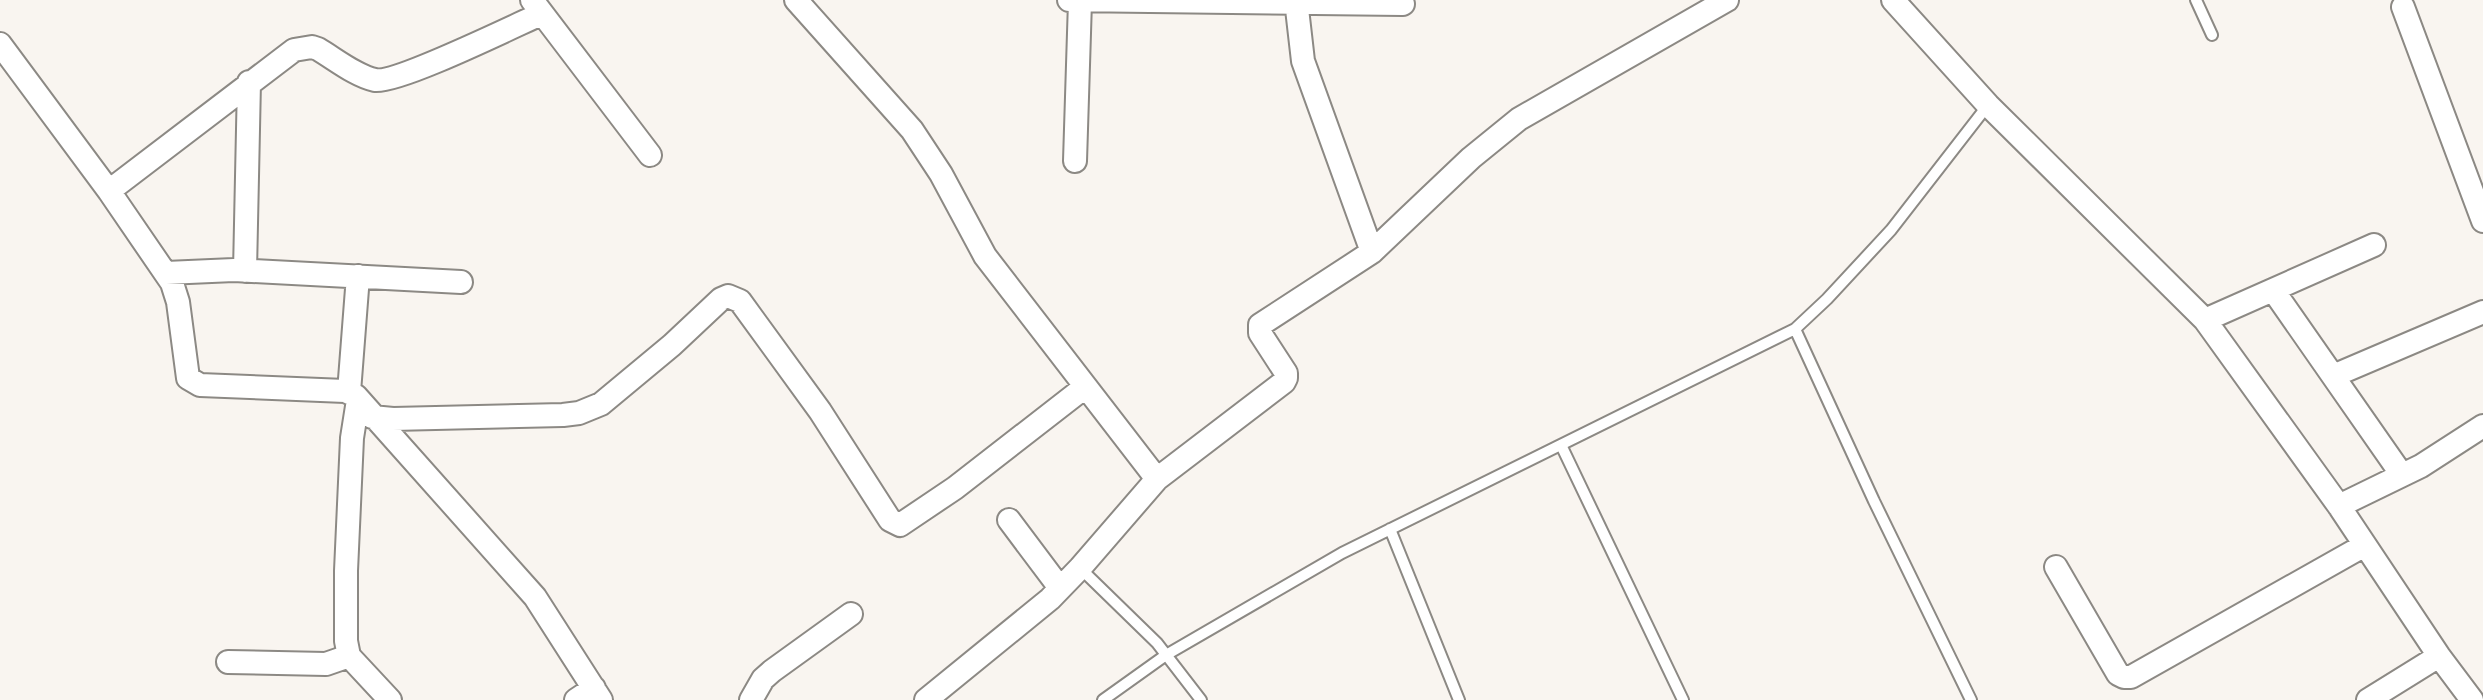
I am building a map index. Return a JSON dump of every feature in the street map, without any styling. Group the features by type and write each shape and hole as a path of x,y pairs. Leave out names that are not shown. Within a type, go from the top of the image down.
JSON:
{"street":[{"path":"796,0 912,130 941,174 985,256 1158,479"},
{"path":"926,700 1060,588 1158,479 1286,378 1286,373 1260,333 1260,325 1372,252 1471,158 1520,119 1727,0"},
{"path":"1893,0 1988,105 2205,320 2339,506 2439,656 2472,700"},
{"path":"1075,161 1075,1 1296,1 1403,4"},
{"path":"1296,1 1303,61 1372,252"},
{"path":"109,191 249,82 294,50 312,47 368,78 386,80 430,63 536,7 650,155"},
{"path":"2403,8 2483,221"},
{"path":"0,44 109,191 172,283 178,302 186,371 188,378 194,383 360,403 393,419 579,413 601,404 672,345 721,298 728,296 740,301 820,411 890,520 900,525 955,488 1085,387"},
{"path":"245,271 249,82"},
{"path":"2205,320 2374,245"},
{"path":"166,273 245,271 461,282"},
{"path":"358,276 360,403 352,438 346,572 346,641 350,656 390,700"},
{"path":"2273,290 2402,475"},
{"path":"2333,376 2483,312"},
{"path":"360,403 535,597 590,696"},
{"path":"2339,506 2421,466 2483,426"},
{"path":"1009,520 1060,588"},
{"path":"2056,567 2118,674 2124,677 2130,676 2365,545"},
{"path":"751,700 763,679 772,671 851,614"},
{"path":"228,662 326,664 350,656"},
{"path":"2368,700 2439,656"}],"lane":[{"path":"2196,0 2212,35"},
{"path":"1103,700 1166,655 1291,582 1390,529 1795,329 1892,231 1988,105"},
{"path":"1795,329 1874,501 1971,700"},
{"path":"1561,445 1683,700"},
{"path":"1390,529 1459,700"},
{"path":"1080,568 1144,629 1202,700"}]}
